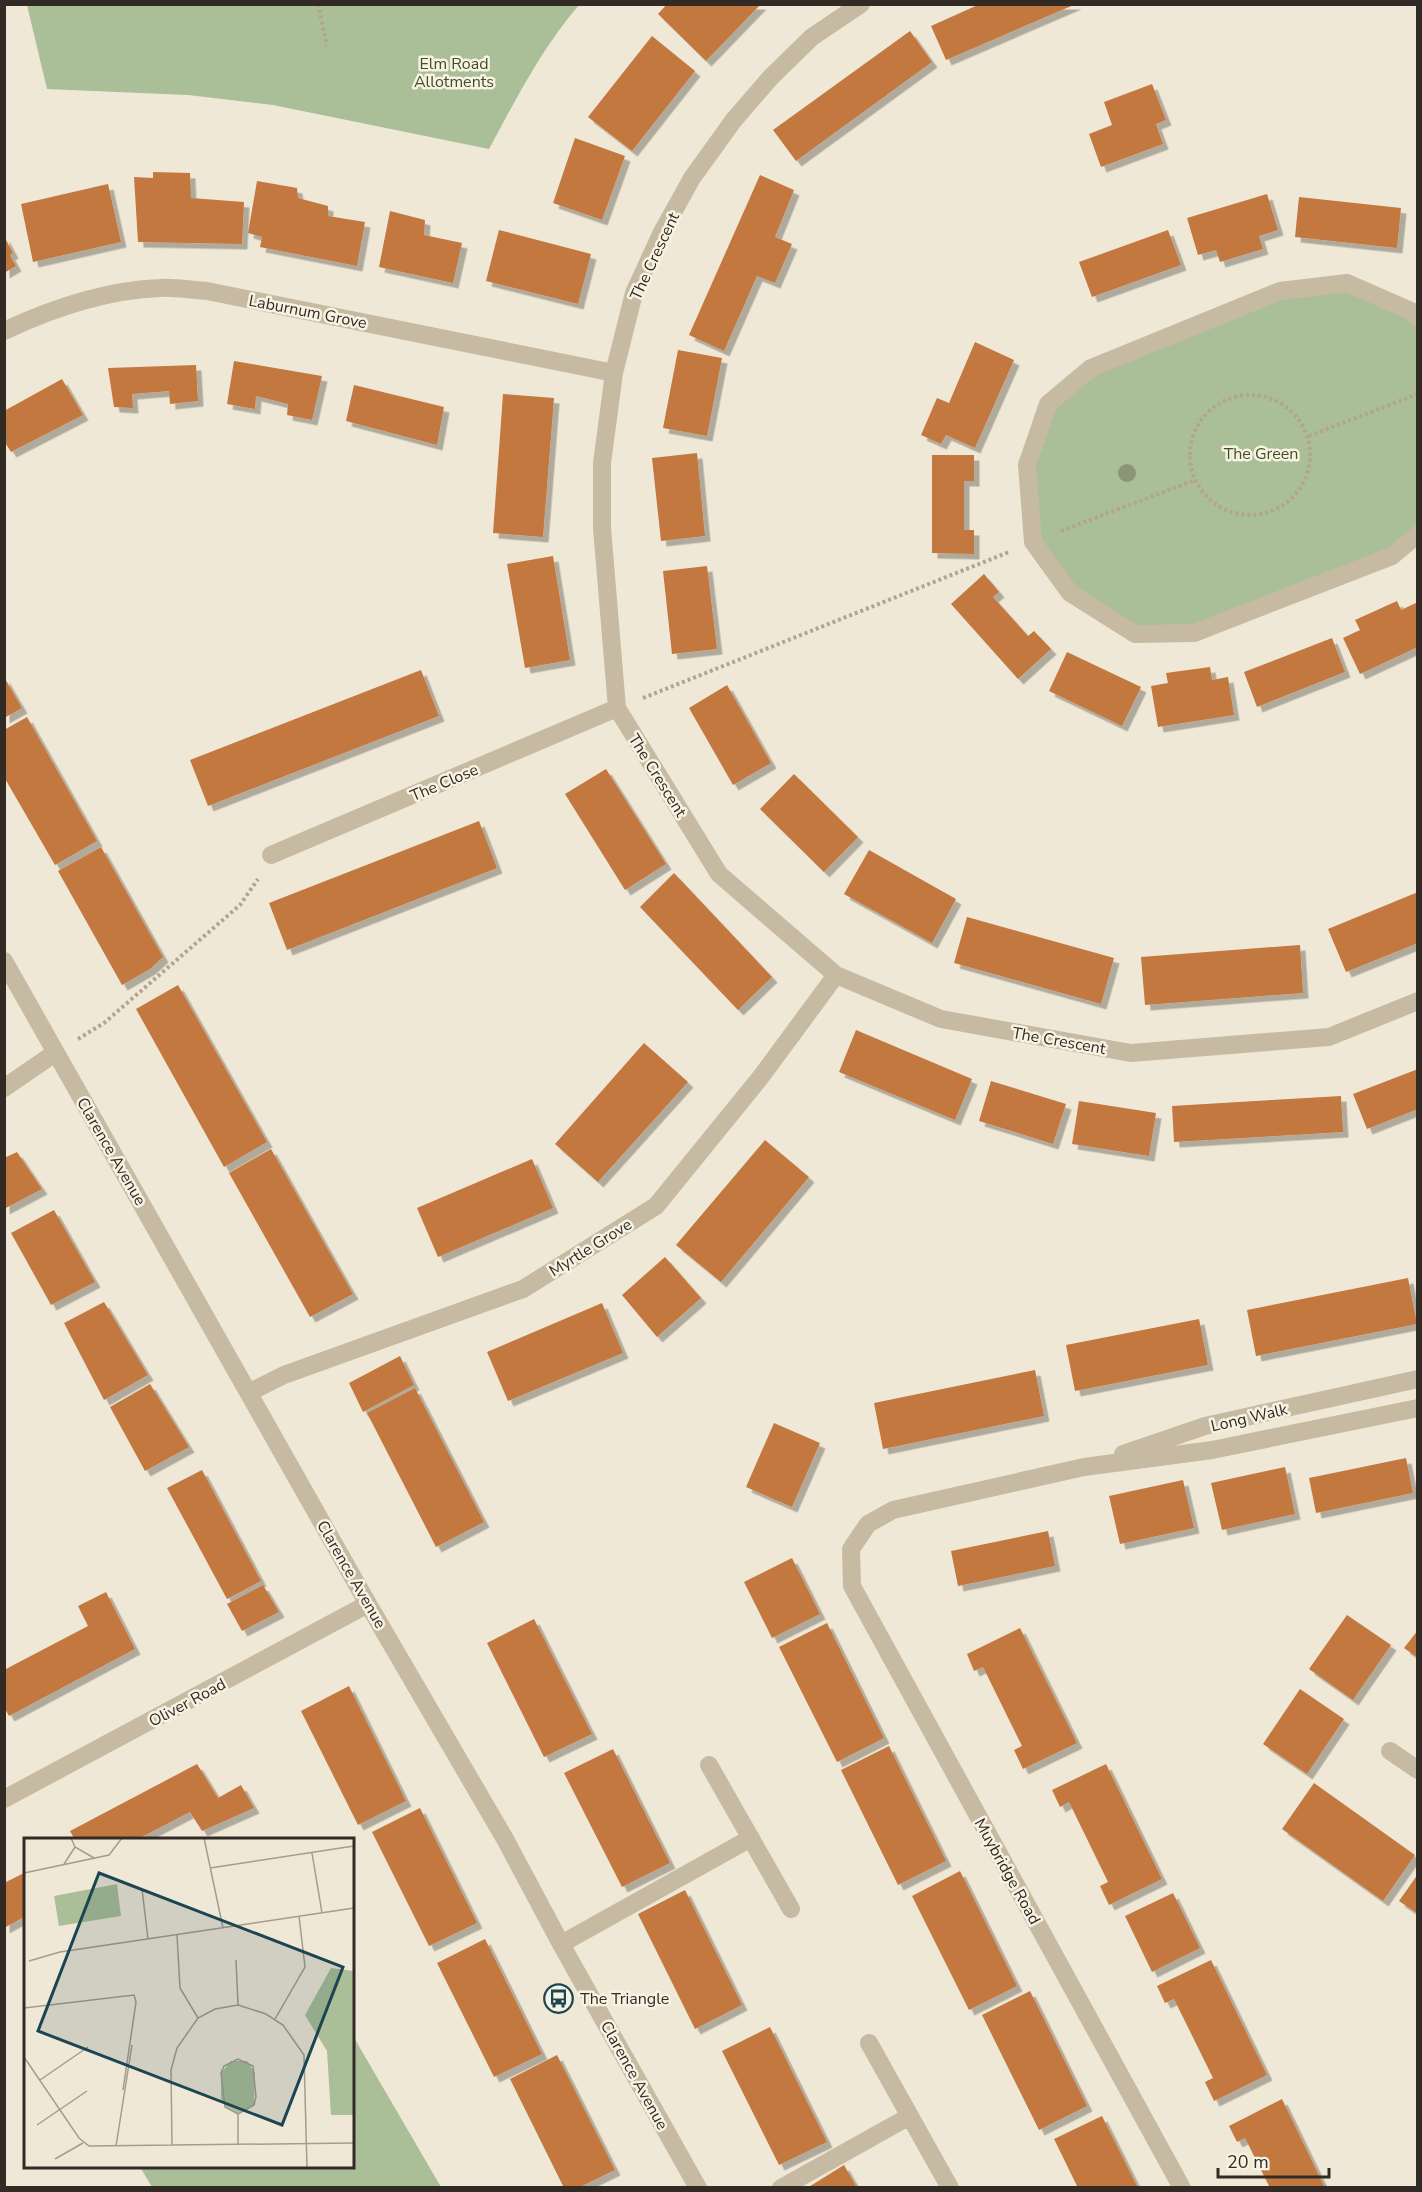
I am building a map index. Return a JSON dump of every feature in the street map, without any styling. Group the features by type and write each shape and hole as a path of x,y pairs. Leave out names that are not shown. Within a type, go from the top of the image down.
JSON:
{"street":[{"name":"The Crescent","path":"861,4 812,37 771,77 733,121 692,178 662,232 634,294 614,373 602,463 602,528 617,708 719,874 836,975 941,1019 1131,1053 1329,1037 1418,1001"},
{"path":"1418,318 1411,312 1347,283 1280,291 1091,368 1048,404 1027,465 1033,542 1070,593 1135,634 1194,633 1392,556 1418,534"},
{"name":"Laburnum Grove","path":"4,332 41,314 112,294 161,288 184,289 207,291 325,313 614,373"},
{"name":"The Close","path":"271,855 617,708"},
{"name":"Clarence Avenue","path":"4,961 368,1604 505,1839 561,1944 698,2187"},
{"name":"Myrtle Grove","path":"250,1392 284,1375 523,1289 656,1206 759,1078 836,975"},
{"path":"4,1088 55,1053"},
{"name":"Long Walk","path":"1084,1467 1206,1426 1418,1379"},
{"name":"Long Walk","path":"851,1549 868,1524 893,1510 1084,1467 1212,1450 1418,1408"},
{"name":"Muybridge Road","path":"851,1549 852,1586 1182,2187"},
{"name":"Oliver Road","path":"4,1799 368,1604"},
{"path":"1389,1751 1418,1770"},
{"path":"709,1765 791,1909"},
{"path":"561,1944 751,1838"},
{"path":"868,2043 950,2187"},
{"path":"781,2187 910,2116"}],"path":[{"path":"318,4 327,46"},
{"path":"1248,394 1269,396 1287,406 1309,436 1311,460 1304,486 1292,500 1278,510 1259,516 1232,513 1216,506 1202,492 1195,480 1190,454 1192,437 1204,416 1223,401 1248,394"},
{"path":"1309,436 1418,394"},
{"path":"617,708 1195,480"},
{"path":"55,1053 104,1023 240,905 271,855"}],"green space":[{"name":"Elm Road Allotments","path":"27,4 579,5 541,56 489,149 273,105 188,95 47,89"},
{"name":"The Green","path":"1347,283 1417,318 1417,534 1392,556 1194,633 1135,634 1070,593 1033,542 1027,465 1048,404 1091,368 1280,291"},
{"path":"354,2038 441,2187 152,2187 141,2168 354,2168"}],"building":[{"path":"667,4 761,4 706,61 658,14"},
{"path":"980,4 1076,4 946,60 931,26"},
{"path":"910,31 932,62 796,161 773,130"},
{"path":"652,36 695,71 632,151 588,117"},
{"path":"1152,84 1166,120 1156,124 1163,144 1101,167 1089,134 1112,125 1104,102"},
{"path":"575,138 625,156 602,220 553,203"},
{"path":"153,172 190,173 191,198 244,202 242,244 138,242 134,177 153,178"},
{"path":"760,175 794,190 775,237 792,244 775,283 757,276 724,351 689,335"},
{"path":"257,181 297,188 298,198 328,206 328,216 365,222 357,266 260,247 262,237 248,233"},
{"path":"108,184 121,242 33,262 21,204"},
{"path":"1267,194 1278,230 1259,236 1263,249 1220,262 1216,250 1198,255 1187,218"},
{"path":"1299,197 1401,208 1397,248 1295,237"},
{"path":"390,211 425,220 424,235 462,243 453,283 379,267"},
{"path":"499,230 591,254 578,304 486,281"},
{"path":"1168,230 1181,265 1092,297 1079,262"},
{"path":"4,236 13,253 10,255 16,266 4,273"},
{"path":"975,342 1014,360 975,448 946,435 941,444 921,435 937,398 949,403"},
{"path":"678,350 722,358 707,436 663,428"},
{"path":"234,361 322,376 312,420 287,415 288,404 256,396 255,409 227,404"},
{"path":"196,365 198,401 170,404 169,391 132,394 133,408 114,407 108,368"},
{"path":"62,379 83,415 11,452 4,441 4,411"},
{"path":"354,385 444,407 437,445 346,421"},
{"path":"503,394 554,398 543,537 493,533"},
{"path":"697,453 705,536 661,541 652,458"},
{"path":"932,455 974,455 974,481 964,481 964,530 974,530 974,554 932,553"},
{"path":"553,556 570,660 525,668 507,564"},
{"path":"707,566 717,649 672,654 663,571"},
{"path":"984,574 999,592 993,597 1028,636 1034,631 1051,649 1018,679 951,604"},
{"path":"1397,601 1401,610 1418,602 1418,647 1360,674 1343,638 1360,630 1355,620"},
{"path":"1332,638 1345,672 1257,707 1244,672"},
{"path":"1067,652 1141,687 1122,726 1049,691"},
{"path":"1210,667 1212,680 1228,677 1234,715 1158,727 1151,686 1168,683 1166,673"},
{"path":"421,670 439,716 208,806 190,760"},
{"path":"4,677 22,708 4,718"},
{"path":"727,685 771,763 733,785 689,708"},
{"path":"27,717 97,841 55,865 4,777 4,730"},
{"path":"606,769 666,864 625,890 565,794"},
{"path":"794,774 858,837 824,872 760,809"},
{"path":"479,821 497,868 287,950 269,903"},
{"path":"101,847 163,957 150,969 122,985 58,871"},
{"path":"869,850 956,899 932,943 844,894"},
{"path":"674,873 772,977 738,1010 640,907"},
{"path":"1418,892 1418,943 1346,972 1328,929"},
{"path":"967,917 1114,958 1101,1004 954,963"},
{"path":"1300,945 1303,993 1145,1005 1141,957"},
{"path":"178,985 267,1142 224,1167 136,1009"},
{"path":"856,1030 972,1079 955,1120 839,1072"},
{"path":"644,1043 688,1082 598,1182 555,1144"},
{"path":"1418,1069 1418,1109 1367,1129 1353,1094"},
{"path":"991,1081 1066,1104 1053,1144 979,1121"},
{"path":"1341,1096 1343,1132 1174,1142 1172,1106"},
{"path":"1079,1101 1156,1113 1149,1156 1072,1144"},
{"path":"765,1140 809,1177 721,1282 676,1245"},
{"path":"271,1149 353,1294 310,1317 229,1173"},
{"path":"17,1152 42,1189 4,1209 4,1158"},
{"path":"532,1159 553,1208 438,1257 417,1208"},
{"path":"54,1210 95,1282 51,1305 11,1233"},
{"path":"665,1257 701,1298 657,1337 622,1295"},
{"path":"1408,1278 1417,1324 1256,1356 1247,1310"},
{"path":"104,1302 148,1375 104,1400 64,1323"},
{"path":"602,1303 623,1353 508,1401 487,1352"},
{"path":"1199,1319 1208,1365 1075,1391 1066,1345"},
{"path":"400,1356 414,1385 363,1412 349,1383"},
{"path":"1035,1370 1044,1416 883,1449 874,1403"},
{"path":"150,1384 189,1447 145,1471 110,1407"},
{"path":"415,1388 484,1522 436,1547 367,1413"},
{"path":"774,1423 820,1443 792,1507 746,1487"},
{"path":"1406,1458 1413,1493 1316,1513 1309,1478"},
{"path":"1285,1467 1295,1514 1222,1530 1211,1483"},
{"path":"202,1470 261,1581 227,1599 167,1488"},
{"path":"1183,1480 1194,1528 1120,1544 1109,1496"},
{"path":"1048,1531 1055,1566 958,1586 951,1551"},
{"path":"792,1558 820,1614 772,1638 744,1582"},
{"path":"263,1585 279,1612 242,1631 227,1604"},
{"path":"106,1592 135,1649 9,1716 4,1707 4,1670 88,1626 78,1606"},
{"path":"1347,1615 1391,1645 1353,1700 1309,1669"},
{"path":"534,1619 592,1734 544,1757 487,1643"},
{"path":"827,1623 884,1738 837,1762 779,1647"},
{"path":"1020,1628 1077,1743 1023,1769 1014,1750 1022,1746 983,1667 974,1671 967,1654"},
{"path":"1418,1630 1418,1658 1404,1648"},
{"path":"349,1686 406,1801 358,1825 301,1711"},
{"path":"1300,1689 1344,1719 1307,1774 1263,1744"},
{"path":"889,1746 946,1861 898,1885 841,1770"},
{"path":"613,1749 670,1863 622,1887 564,1773"},
{"path":"197,1764 218,1798 241,1785 254,1808 202,1831 190,1812 140,1838 74,1838 70,1831"},
{"path":"1106,1764 1162,1879 1109,1905 1100,1886 1108,1882 1069,1802 1060,1807 1052,1790"},
{"path":"1314,1783 1415,1855 1383,1901 1282,1829"},
{"path":"420,1808 477,1923 429,1946 372,1832"},
{"path":"960,1871 1017,1986 969,2010 912,1896"},
{"path":"24,1873 24,1917 4,1928 4,1883"},
{"path":"1418,1874 1418,1914 1399,1901"},
{"path":"685,1890 742,2005 695,2029 638,1914"},
{"path":"1173,1893 1200,1948 1152,1972 1125,1916"},
{"path":"485,1939 542,2054 494,2077 437,1963"},
{"path":"1211,1960 1267,2075 1214,2101 1205,2082 1213,2078 1174,1999 1165,2003 1157,1986"},
{"path":"1030,1991 1087,2106 1039,2130 982,2015"},
{"path":"770,2027 827,2142 779,2165 722,2051"},
{"path":"557,2055 615,2170 578,2188 564,2188 510,2079"},
{"path":"1282,2099 1325,2188 1270,2188 1245,2138 1237,2142 1229,2126"},
{"path":"1102,2116 1138,2188 1078,2188 1054,2139"},
{"path":"844,2165 857,2188 807,2188"}],"place":[{"name":"The Triangle","path":"559,1998"}]}
